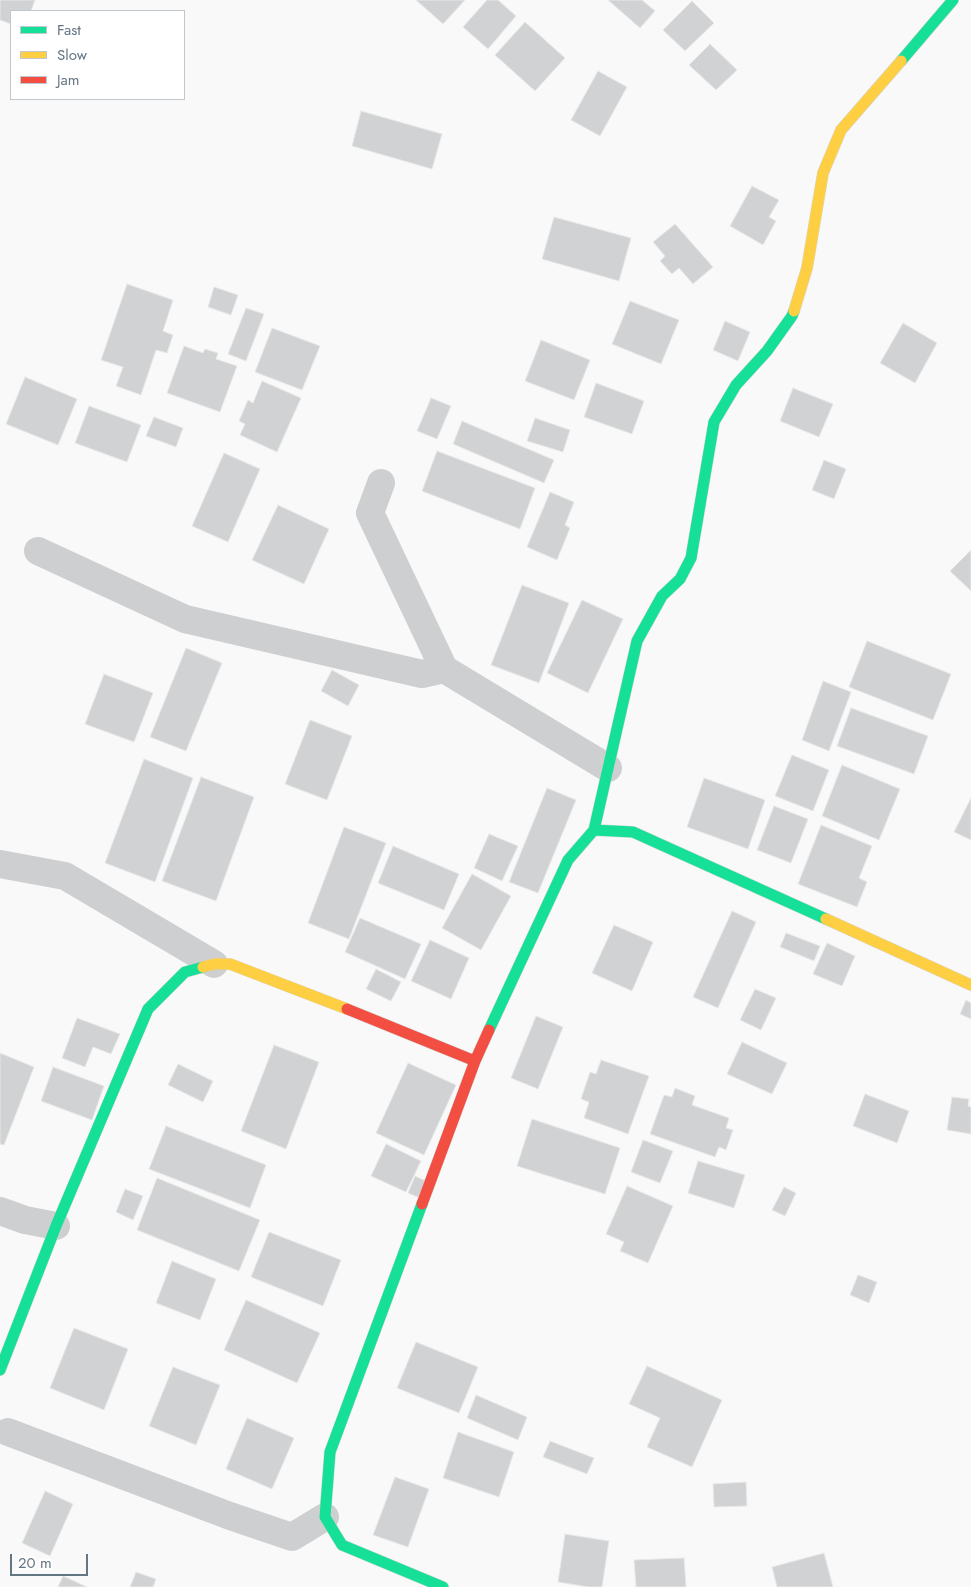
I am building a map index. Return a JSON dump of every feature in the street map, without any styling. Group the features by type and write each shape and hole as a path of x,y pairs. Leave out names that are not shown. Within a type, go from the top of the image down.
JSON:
{"street":[{"path":"443,1587 342,1545 324,1516 330,1452 475,1061 568,860 594,830 637,642 662,596 680,579 692,558 714,422 736,384 766,351 792,316 807,268 823,173 841,130 953,0"},
{"path":"381,483 370,513 444,669 608,768"},
{"path":"38,551 185,619 422,674 444,669"},
{"path":"594,830 633,832 971,985"},
{"path":"0,864 65,876 214,964"},
{"path":"0,1370 56,1226 148,1009 184,972 214,964 230,964 475,1061"},
{"path":"0,1212 25,1220 56,1226"},
{"path":"3,1430 292,1538 324,1516"}],"building":[{"path":"0,0 35,0 31,10 10,10 10,24 0,20"},
{"path":"416,0 465,0 443,24"},
{"path":"487,0 498,0 516,16 488,49 463,27"},
{"path":"608,0 642,0 655,11 640,28"},
{"path":"692,1 714,23 685,51 663,30"},
{"path":"525,22 565,58 535,91 495,55"},
{"path":"710,44 737,70 716,90 689,65"},
{"path":"598,71 627,87 600,136 571,120"},
{"path":"361,111 442,134 432,169 352,146"},
{"path":"752,186 779,200 769,217 776,221 763,245 730,226"},
{"path":"554,217 631,238 619,281 542,259"},
{"path":"675,224 713,267 693,284 679,268 672,274 660,261 665,256 653,242"},
{"path":"127,284 173,300 163,331 173,335 167,353 156,350 141,395 116,386 123,367 101,360"},
{"path":"214,287 238,295 231,315 208,307"},
{"path":"630,301 679,320 661,364 612,344"},
{"path":"246,308 264,314 246,361 228,354"},
{"path":"725,321 750,332 738,361 713,350"},
{"path":"903,323 937,343 915,383 880,363"},
{"path":"272,328 320,346 302,390 255,372"},
{"path":"541,340 590,360 574,400 525,381"},
{"path":"184,346 203,353 205,349 218,353 216,359 237,366 220,412 167,393"},
{"path":"25,377 77,399 58,445 6,424"},
{"path":"262,381 301,398 277,452 240,435 245,424 239,421 248,400 253,403"},
{"path":"596,383 644,401 632,434 584,417"},
{"path":"793,388 833,404 819,437 780,421"},
{"path":"431,398 451,406 437,439 417,431"},
{"path":"89,406 141,425 127,462 75,443"},
{"path":"154,417 183,428 176,447 146,436"},
{"path":"535,418 570,430 563,452 527,441"},
{"path":"462,421 554,460 544,483 453,444"},
{"path":"437,451 535,488 520,529 422,491"},
{"path":"224,453 260,469 228,542 192,526"},
{"path":"824,460 846,469 834,499 812,490"},
{"path":"550,492 574,502 565,525 570,528 557,560 527,547"},
{"path":"278,505 329,529 304,584 252,560"},
{"path":"971,550 971,591 950,571"},
{"path":"522,585 569,603 539,683 491,665"},
{"path":"582,600 623,619 588,693 547,673"},
{"path":"867,641 951,674 933,720 849,687"},
{"path":"186,648 222,663 186,751 150,737"},
{"path":"332,670 359,685 348,706 321,691"},
{"path":"104,674 153,693 134,742 85,724"},
{"path":"823,681 851,692 829,751 802,740"},
{"path":"851,708 928,736 914,774 837,746"},
{"path":"310,720 352,736 327,800 285,784"},
{"path":"792,755 829,770 813,811 775,796"},
{"path":"144,759 193,778 155,882 105,863"},
{"path":"842,765 900,789 879,840 822,816"},
{"path":"201,777 254,797 216,901 162,881"},
{"path":"704,778 765,800 748,849 687,827"},
{"path":"547,788 576,800 538,893 509,882"},
{"path":"971,798 971,840 954,832"},
{"path":"774,806 808,819 791,863 757,850"},
{"path":"821,825 872,846 859,878 867,882 857,907 798,884"},
{"path":"344,827 386,843 349,939 308,923"},
{"path":"489,834 518,846 502,881 474,868"},
{"path":"393,846 459,874 444,910 378,883"},
{"path":"472,874 511,896 481,950 442,928"},
{"path":"732,911 756,922 718,1008 693,997"},
{"path":"360,918 421,944 405,979 345,952"},
{"path":"614,925 653,942 632,991 592,973"},
{"path":"786,933 820,946 814,961 780,947"},
{"path":"430,940 469,958 451,999 411,981"},
{"path":"827,943 855,956 842,986 813,974"},
{"path":"376,969 401,982 391,1001 366,989"},
{"path":"755,989 776,998 761,1030 740,1020"},
{"path":"966,1000 971,1003 971,1019 960,1014"},
{"path":"536,1016 563,1027 538,1089 511,1078"},
{"path":"77,1018 120,1034 111,1054 93,1047 85,1067 62,1058"},
{"path":"742,1042 787,1063 772,1094 727,1074"},
{"path":"274,1045 319,1062 286,1149 241,1131"},
{"path":"0,1053 34,1067 4,1145 0,1144"},
{"path":"601,1060 649,1076 628,1134 584,1118 589,1102 581,1099 590,1072 596,1074"},
{"path":"408,1063 456,1085 424,1155 376,1133"},
{"path":"178,1064 213,1081 203,1102 168,1085"},
{"path":"53,1067 104,1086 92,1120 41,1101"},
{"path":"675,1088 695,1096 692,1105 729,1118 726,1128 733,1130 726,1150 719,1147 715,1157 650,1134 664,1095 672,1097"},
{"path":"865,1094 909,1111 897,1143 853,1126"},
{"path":"952,1097 969,1099 968,1106 971,1107 971,1134 947,1130"},
{"path":"532,1119 620,1148 605,1194 517,1166"},
{"path":"166,1126 266,1165 250,1208 149,1169"},
{"path":"643,1140 673,1151 660,1183 631,1172"},
{"path":"386,1144 421,1161 406,1192 371,1176"},
{"path":"698,1161 745,1175 734,1208 688,1193"},
{"path":"415,1176 428,1182 422,1199 408,1193"},
{"path":"157,1178 260,1220 239,1271 137,1230"},
{"path":"627,1186 673,1206 648,1263 620,1251 624,1242 606,1234"},
{"path":"784,1187 796,1193 785,1216 772,1210"},
{"path":"125,1189 143,1196 133,1220 116,1212"},
{"path":"269,1232 341,1260 323,1306 251,1277"},
{"path":"172,1261 216,1279 200,1320 156,1303"},
{"path":"858,1275 877,1282 869,1303 850,1295"},
{"path":"246,1300 320,1333 297,1383 224,1350"},
{"path":"74,1328 128,1349 104,1410 50,1388"},
{"path":"416,1342 478,1367 459,1413 397,1388"},
{"path":"647,1366 722,1400 692,1467 647,1447 660,1418 629,1404"},
{"path":"173,1367 220,1385 196,1445 149,1426"},
{"path":"476,1395 527,1417 518,1440 467,1418"},
{"path":"247,1418 294,1438 272,1489 226,1469"},
{"path":"458,1432 514,1452 499,1497 443,1478"},
{"path":"550,1441 594,1458 587,1474 543,1457"},
{"path":"395,1477 429,1489 408,1547 373,1535"},
{"path":"746,1482 747,1506 714,1507 713,1484"},
{"path":"45,1491 73,1504 50,1556 22,1543"},
{"path":"565,1534 609,1541 602,1587 558,1582"},
{"path":"824,1553 833,1587 777,1587 772,1567"},
{"path":"684,1558 686,1587 636,1587 634,1560"},
{"path":"136,1572 156,1579 153,1587 130,1587"},
{"path":"63,1576 87,1587 58,1587"}],"traffic: fast":[{"path":"901,61 953,0"},
{"path":"594,830 637,641 662,596 680,579 691,558 714,422 736,385 767,351 794,311"},
{"path":"489,1030 568,860 594,830 633,832 826,919"},
{"path":"0,1370 56,1226 148,1009 185,972 203,967"},
{"path":"422,1204 330,1452 325,1517 342,1545 443,1587"}],"traffic: slow":[{"path":"794,311 807,268 823,173 841,130 901,61"},
{"path":"826,919 971,985"},
{"path":"203,967 214,964 230,964 347,1009"}],"traffic: jam":[{"path":"347,1009 475,1061 489,1030"},
{"path":"422,1204 475,1061"}]}
